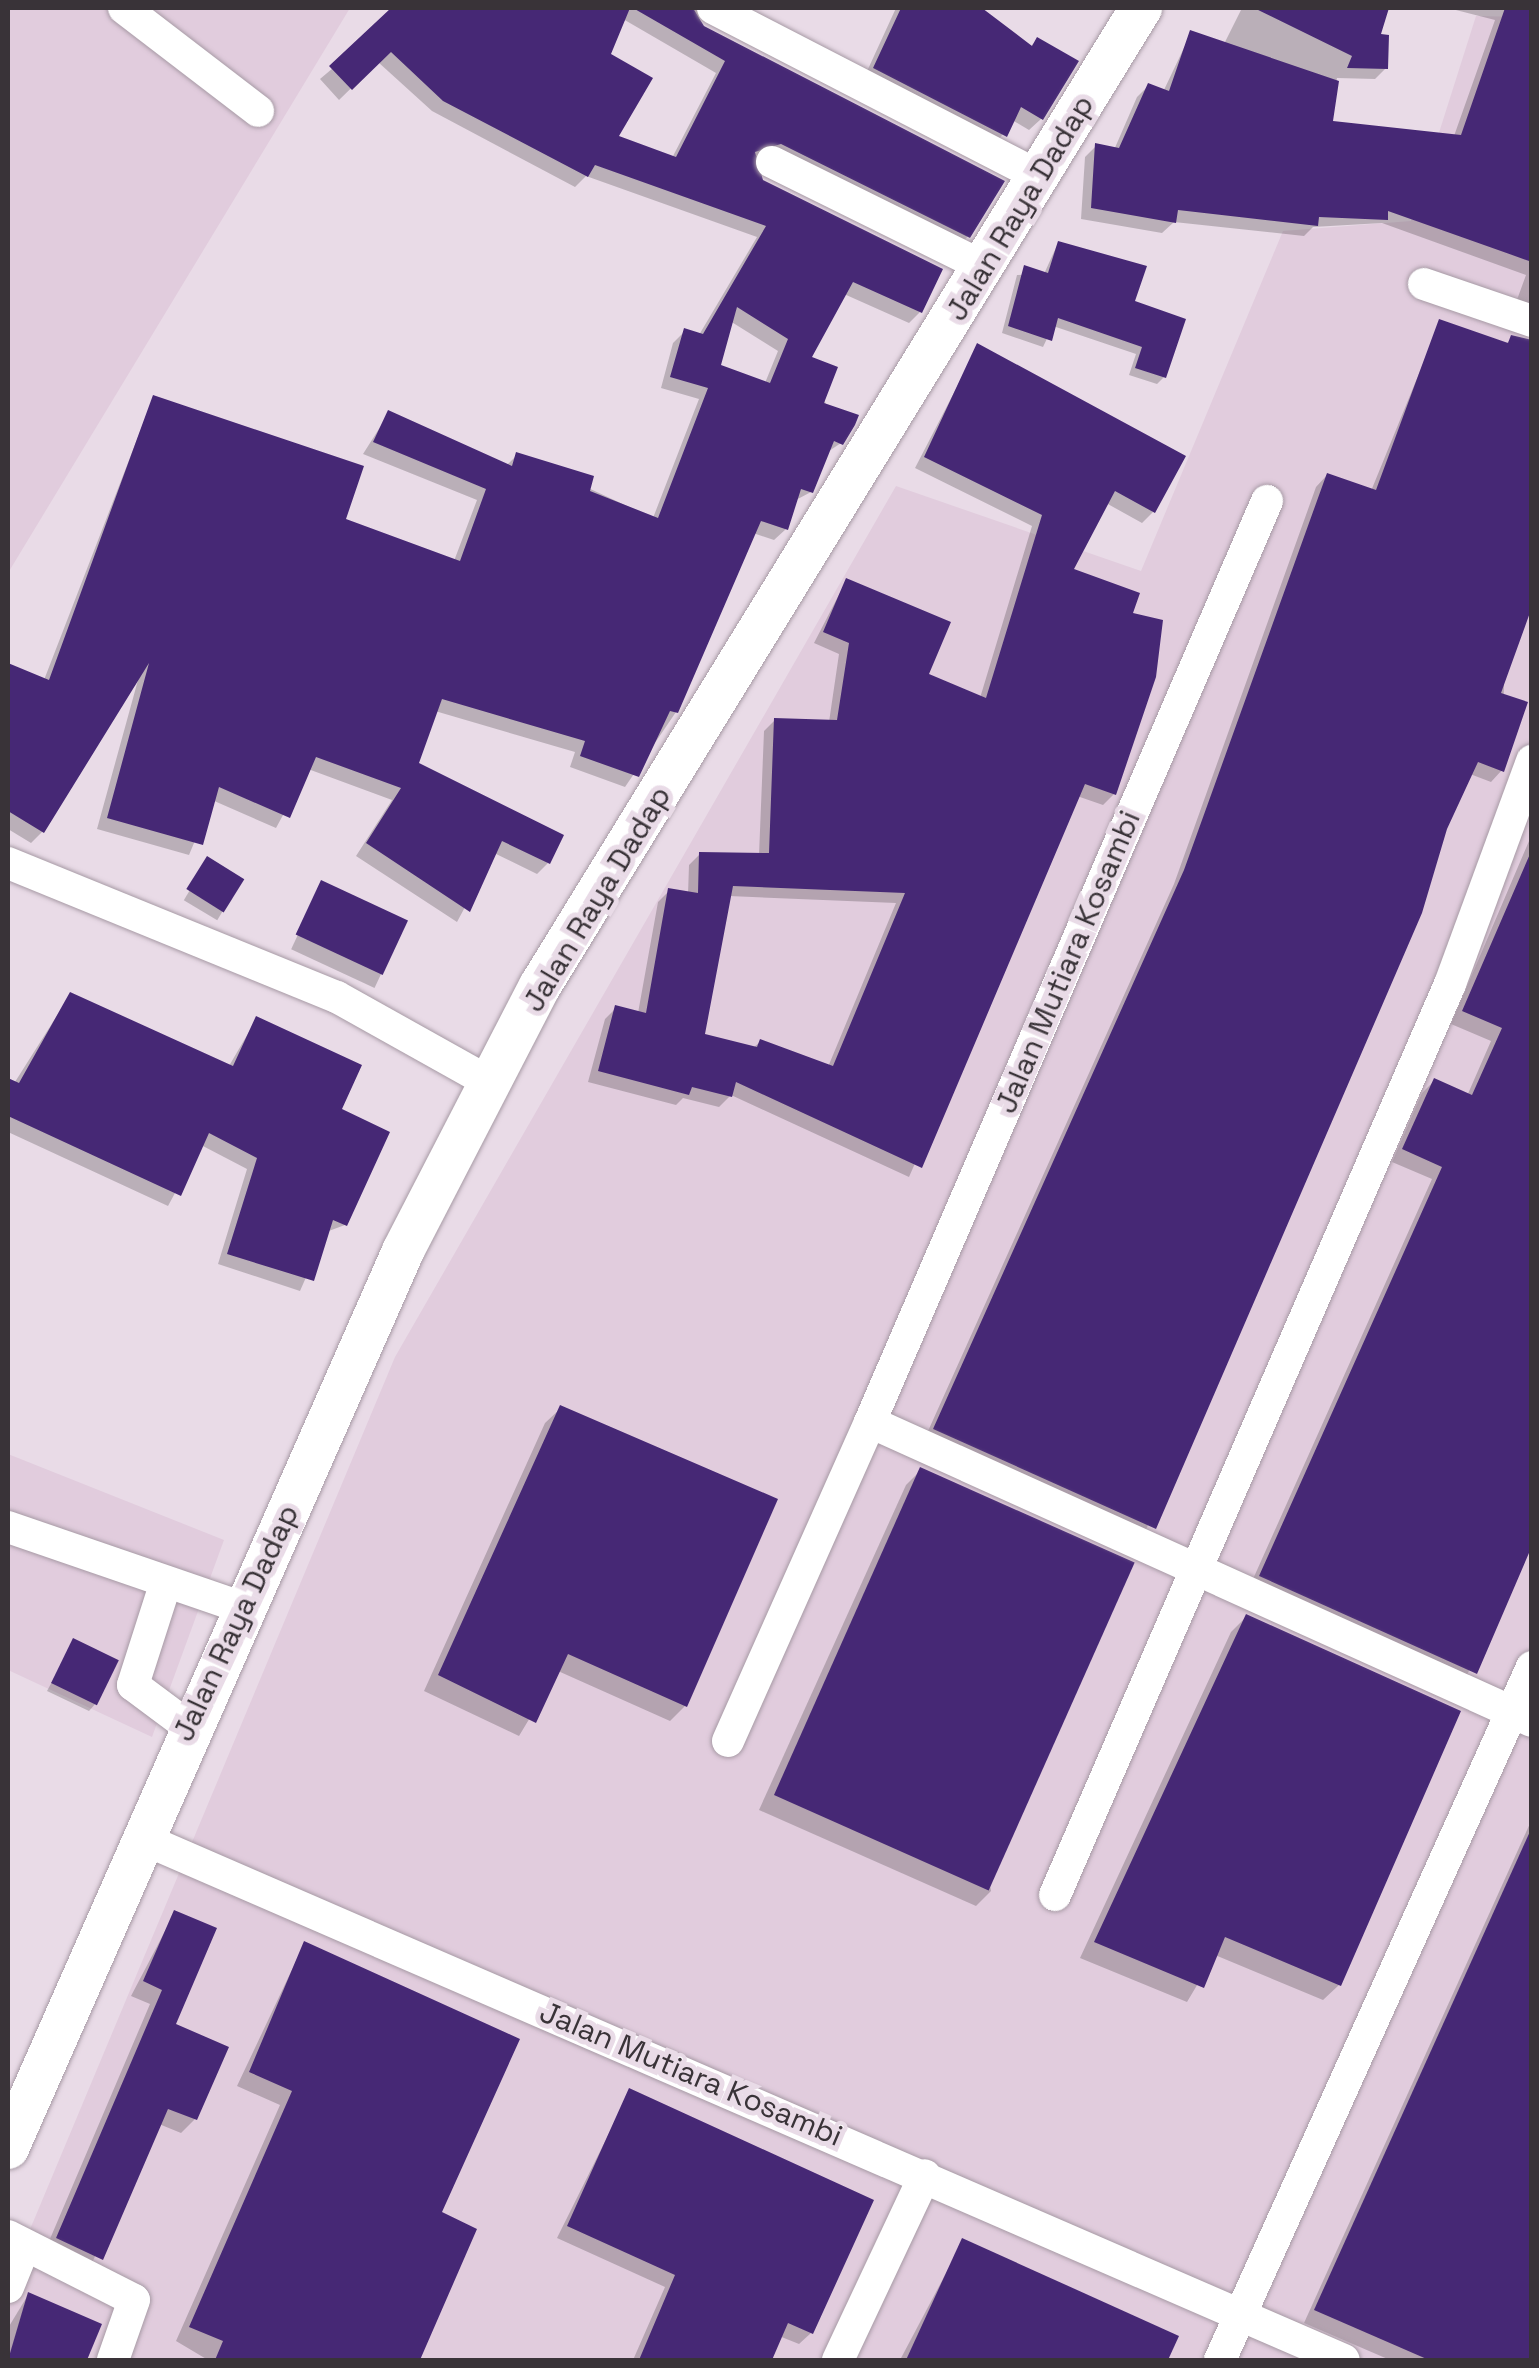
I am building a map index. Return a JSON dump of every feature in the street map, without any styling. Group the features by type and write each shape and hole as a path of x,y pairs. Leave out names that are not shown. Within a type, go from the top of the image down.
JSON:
{"main road":[{"name":"Jalan Raya Dadap","path":"8,2148 159,1844 188,1726 240,1607 540,986 1141,8"}],"street":[{"path":"124,8 258,112"},
{"path":"713,8 1040,176"},
{"path":"772,162 984,268"},
{"path":"1424,284 1532,322"},
{"name":"Jalan Mutiara Kosambi","path":"728,1741 1267,502"},
{"path":"1055,1895 1450,984 1532,761"},
{"path":"8,864 337,998 491,1083"},
{"path":"870,1422 1521,1717"},
{"path":"8,1526 240,1607"},
{"path":"166,1582 132,1686 188,1726"},
{"path":"1220,2360 1521,1717 1532,1667"},
{"name":"Jalan Mutiara Kosambi","path":"159,1844 1344,2360"},
{"path":"838,2360 924,2176"},
{"path":"8,2288 16,2240 134,2300 113,2360"}],"shaded area":[{"path":"8,8 350,8 8,573"},
{"path":"1476,16 1531,17 1531,2360 8,2360 8,2282 395,1357 896,486 1141,571 1283,231 1411,221"},
{"path":"8,1454 224,1540 152,1737 8,1670"}],"building":[{"path":"391,8 630,8 611,54 653,78 619,136 676,157 725,61 633,8 693,8 704,26 1005,181 970,238 781,144 755,152 763,180 943,269 922,313 853,282 812,357 838,367 824,403 859,415 855,425 843,445 834,441 813,493 801,489 788,530 761,521 678,713 670,711 639,777 580,756 585,741 442,699 419,763 564,835 550,864 502,841 470,912 366,843 401,788 316,757 290,818 219,787 203,845 107,818 149,663 44,833 8,811 8,663 49,680 153,395 364,466 346,519 460,561 486,489 373,442 388,410 512,466 516,452 594,476 590,491 658,518 708,388 670,377 684,328 703,334 766,226 595,165 588,177 443,101 391,52 352,90 329,66","holes":["737,307 788,339 770,383 721,365"]},
{"path":"901,8 982,8 1032,46 1037,37 1079,61 1043,120 1021,107 1007,137 873,68"},
{"path":"1254,8 1389,8 1381,34 1389,35 1388,69 1347,68 1352,56"},
{"path":"1505,8 1532,8 1532,262 1388,211 1388,220 1319,217 1318,226 1178,210 1176,223 1091,208 1095,143 1119,148 1148,83 1169,91 1190,30 1339,81 1333,121 1461,135"},
{"path":"1058,241 1147,266 1135,301 1186,319 1166,378 1135,368 1142,347 1058,318 1052,341 1008,326 1024,265 1048,273"},
{"path":"1439,319 1508,343 1511,335 1532,340 1532,607 1501,693 1528,702 1504,772 1478,762 1447,829 1422,913 1156,1529 933,1429 1184,870 1327,473 1376,490"},
{"path":"977,343 1186,456 1155,513 1115,491 1074,569 1140,593 1133,613 1163,620 1156,677 1116,795 1085,784 922,1168 736,1082 732,1097 692,1087 689,1095 598,1071 615,1005 646,1013 668,888 698,893 699,852 769,853 774,718 837,720 849,643 823,632 846,578 951,622 929,674 986,698 1042,515 924,457","holes":["733,886 905,893 833,1066 760,1039 757,1047 705,1034"]},
{"path":"1530,854 1532,1546 1477,1674 1259,1576 1442,1167 1402,1149 1434,1078 1472,1095 1502,1028 1462,1011"},
{"path":"207,856 244,879 224,912 186,889"},
{"path":"321,880 408,921 383,975 296,934"},
{"path":"70,992 233,1066 256,1016 362,1065 342,1109 390,1132 347,1226 333,1220 314,1281 227,1254 257,1158 209,1133 181,1196 8,1116 8,1078 19,1083"},
{"path":"560,1405 778,1499 687,1707 568,1654 536,1723 438,1675"},
{"path":"920,1467 1135,1563 989,1891 774,1795"},
{"path":"1246,1614 1461,1711 1341,1986 1225,1937 1204,1988 1094,1942"},
{"path":"73,1638 119,1660 97,1705 51,1683"},
{"path":"1532,1827 1532,2360 1429,2360 1314,2310"},
{"path":"174,1910 217,1928 176,2024 229,2047 197,2120 168,2109 103,2260 56,2238 162,1990 143,1981"},
{"path":"304,1941 520,2039 442,2212 477,2229 420,2360 215,2360 223,2341 189,2327 292,2091 249,2072"},
{"path":"629,2088 874,2200 813,2334 788,2323 772,2360 639,2360 675,2275 567,2226"},
{"path":"962,2238 1179,2336 1168,2360 906,2360"},
{"path":"28,2292 102,2324 87,2360 8,2360"}]}
